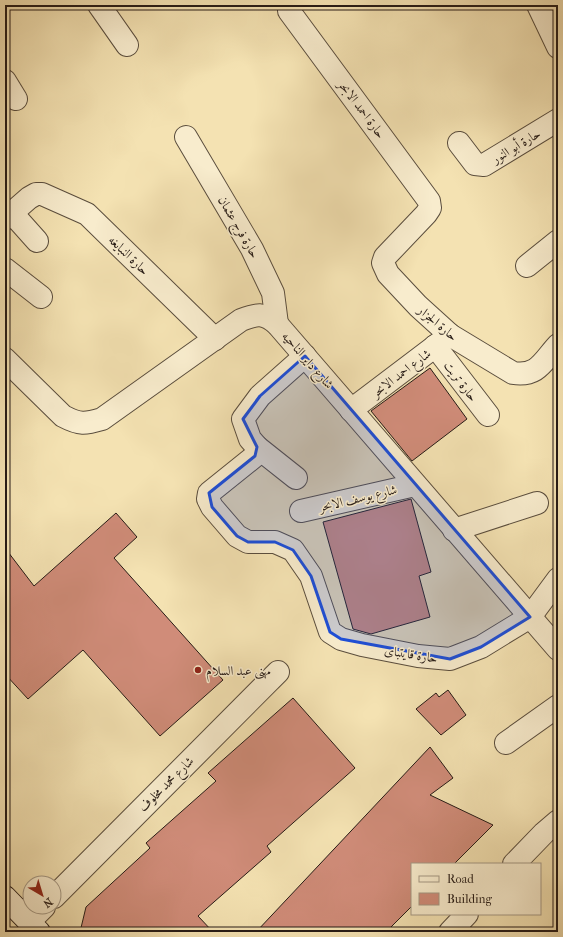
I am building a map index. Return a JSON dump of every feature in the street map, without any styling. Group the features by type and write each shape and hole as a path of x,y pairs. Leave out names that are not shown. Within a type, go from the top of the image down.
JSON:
{"street":[{"path":"99,5 127,45"},
{"name":"حارة احمد الابحر","path":"289,5 289,11 426,195 430,208 426,214"},
{"path":"538,5 553,22 558,47"},
{"name":"حارة أبو النور","path":"459,143 475,164 484,165 558,120"},
{"name":"حارة فرج عثمان","path":"186,137 255,255 273,294 277,324"},
{"name":"حارة النبايغه","path":"8,216 36,194 42,194 87,214 215,339"},
{"name":"حارة الجزار","path":"426,214 385,257 383,263 388,274 418,306 442,340 513,373 521,375 541,367 558,345"},
{"path":"8,216 36,241"},
{"path":"527,266 558,241"},
{"path":"5,269 41,297"},
{"name":"شارع داير الناحيه","path":"5,359 63,416 84,424 102,419 241,320 255,315 267,316 277,324 305,356 558,649"},
{"name":"شارع احمد الابحر","path":"351,410 442,340"},
{"name":"حارة تريت","path":"442,340 488,415"},
{"path":"296,478 257,447 250,439 243,419 260,396 305,356"},
{"name":"حارة قايتباى","path":"257,447 255,456 209,493 208,499 212,507 237,536 248,542 275,542 293,550 310,576 330,632 341,639 418,656 450,659 482,647 530,617"},
{"name":"شارع يوسف الابحر","path":"301,511 415,485"},
{"path":"454,530 537,503"},
{"path":"530,617 558,579"},
{"name":"شارع محمد مخلوف","path":"62,889 278,672"},
{"path":"506,743 558,706"},
{"path":"515,863 551,827"},
{"path":"5,897 38,920"},
{"path":"450,932 466,915"}],"highlighted area":[{"path":"305,356 530,617 481,647 450,659 341,639 330,632 311,576 293,550 275,542 248,542 237,536 212,507 209,493 255,456 257,447 243,419 260,396"}],"building":[{"path":"430,368 467,419 412,461 371,411"},
{"path":"411,499 431,572 419,576 430,617 371,634 353,629 323,522"},
{"path":"116,513 137,537 114,558 223,680 160,736 83,650 28,699 5,674 5,548 34,586"},
{"path":"448,690 466,715 441,735 416,709 436,693 439,697"},
{"path":"293,698 355,768 267,846 271,852 198,916 213,932 80,932 86,907 150,848 146,843 216,781 208,773"},
{"path":"430,747 453,778 430,795 493,825 455,863 411,863 411,907 386,932 256,932"}],"place":[{"name":"مهنى عبد السلام","path":"198,670"}]}
